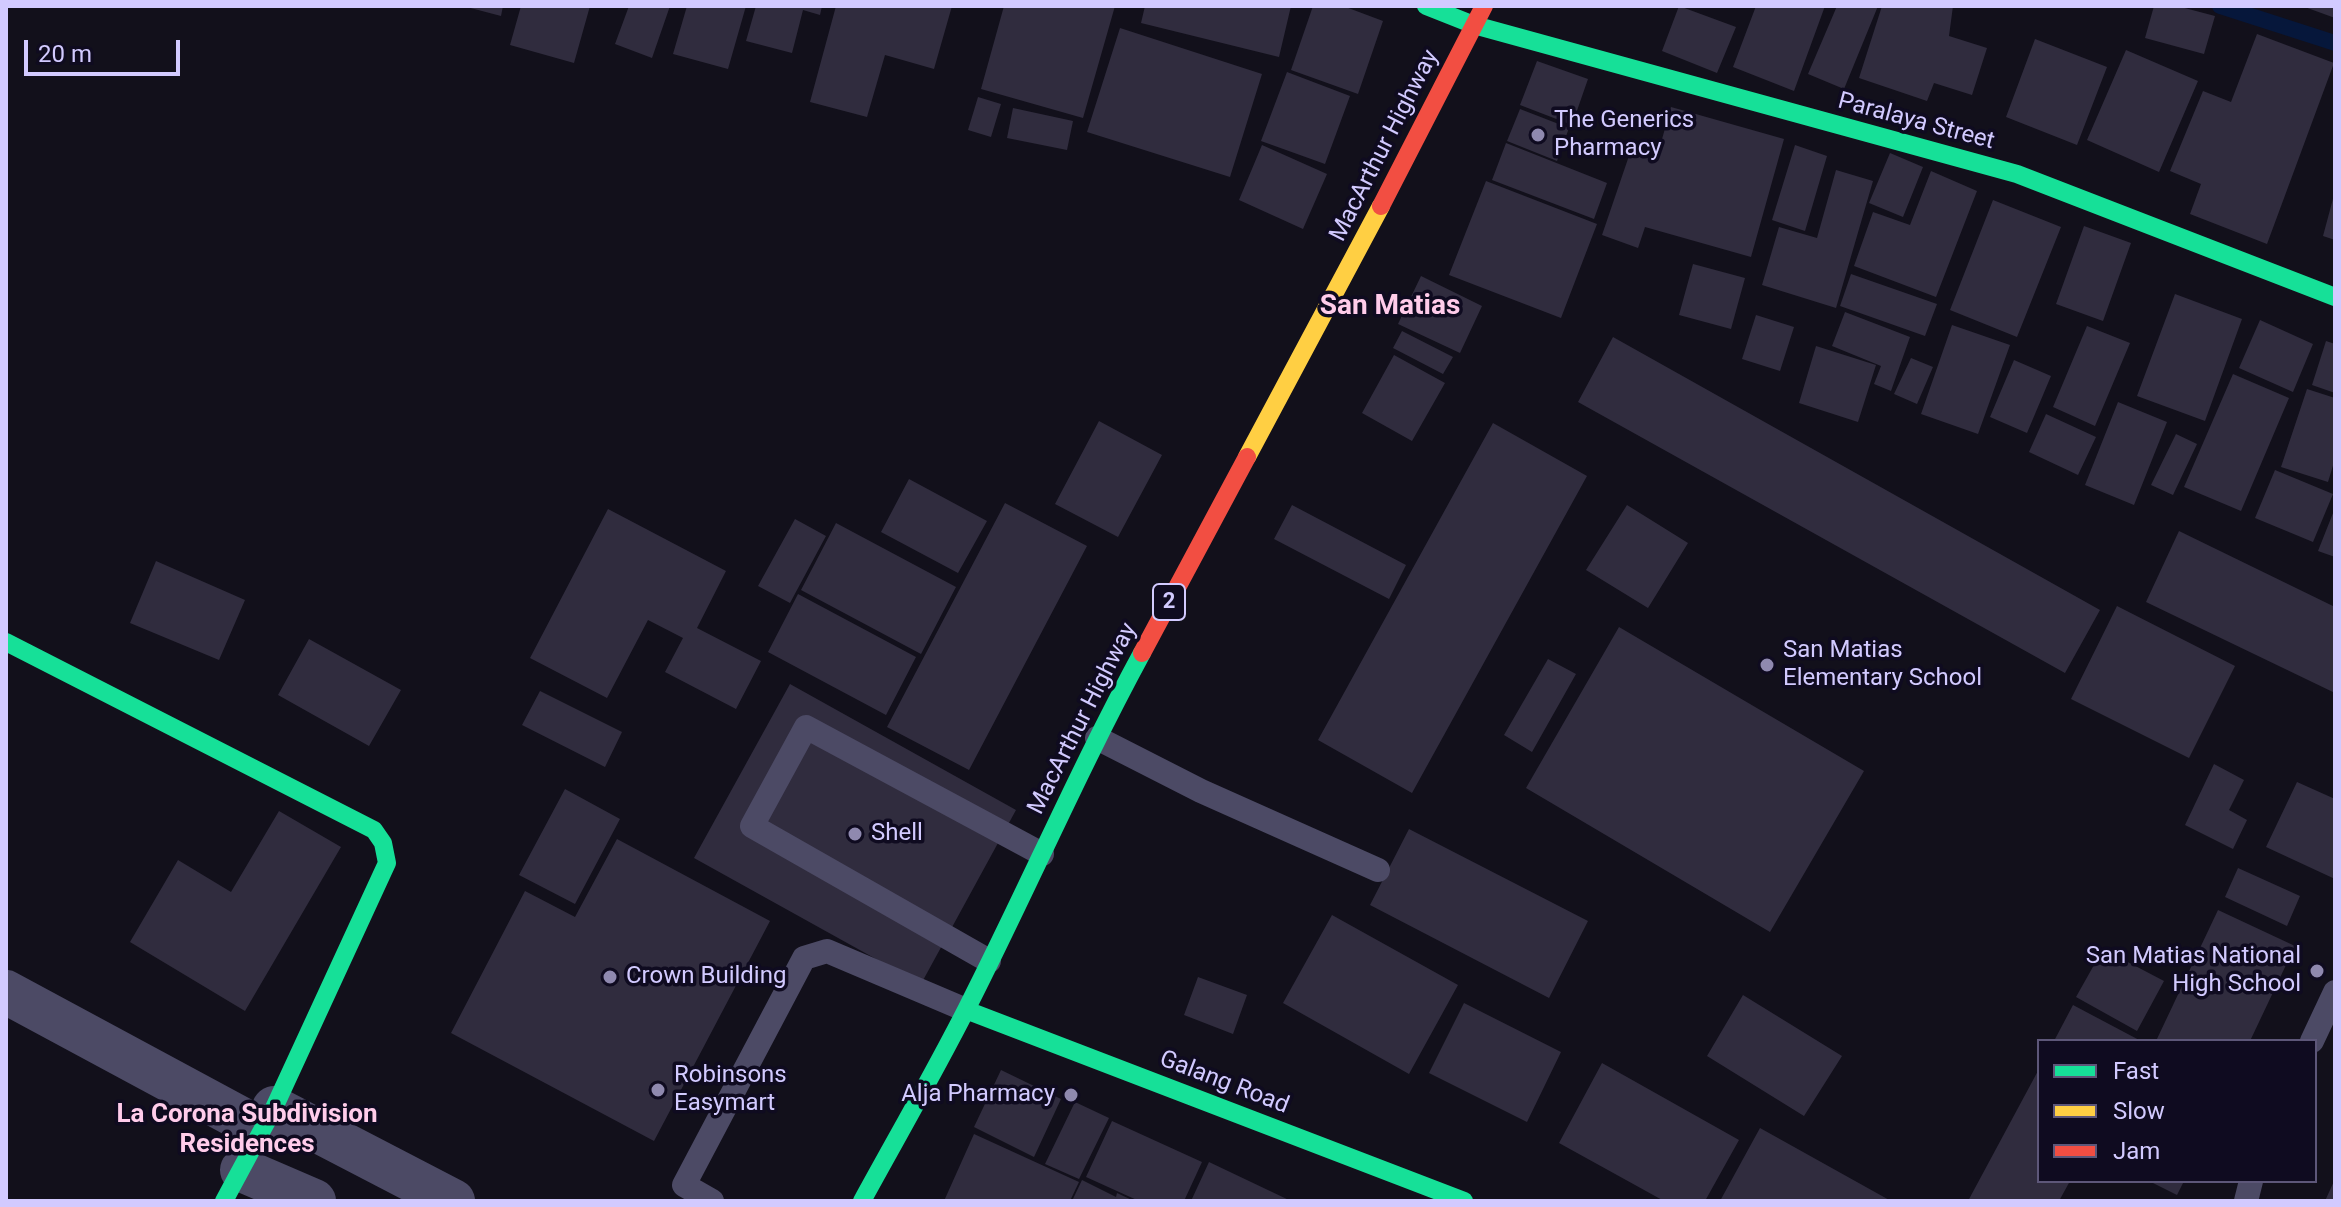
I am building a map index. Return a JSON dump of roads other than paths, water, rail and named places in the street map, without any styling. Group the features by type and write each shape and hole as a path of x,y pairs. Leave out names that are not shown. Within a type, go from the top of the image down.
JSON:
{"main road":[{"name":"Paralaya Street","path":"1426,6 1474,25 2017,174 2335,297"},
{"name":"MacArthur Highway","path":"862,1201 966,1010 1097,738 1349,268 1484,6"},
{"path":"6,642 374,830 383,843 387,863 268,1119 233,1186"},
{"name":"Galang Road","path":"966,1010 1464,1201"}],"street":[{"path":"6,992 268,1119 453,1201"},
{"path":"233,1186 314,1201"}],"lane":[{"path":"989,961 752,826 806,727 1042,854"},
{"path":"1097,738 1201,791 1378,870"},
{"path":"712,1201 679,1193 804,958 827,951 966,1010"},
{"path":"2313,1039 2335,992"}],"waterway":[{"path":"2220,6 2335,43"}],"place":[{"name":"The Generics Pharmacy","path":"1538,135"},
{"name":"San Matias Elementary School","path":"1767,665"},
{"name":"Shell","path":"855,834"},
{"name":"San Matias National High School","path":"2317,971"},
{"name":"Crown Building","path":"610,977"},
{"name":"Robinsons Easymart","path":"658,1090"},
{"name":"Alja Pharmacy","path":"1071,1095"}],"district":[{"name":"San Matias","path":"1390,307"},
{"name":"La Corona Subdivision Residences","path":"247,1130"}]}
